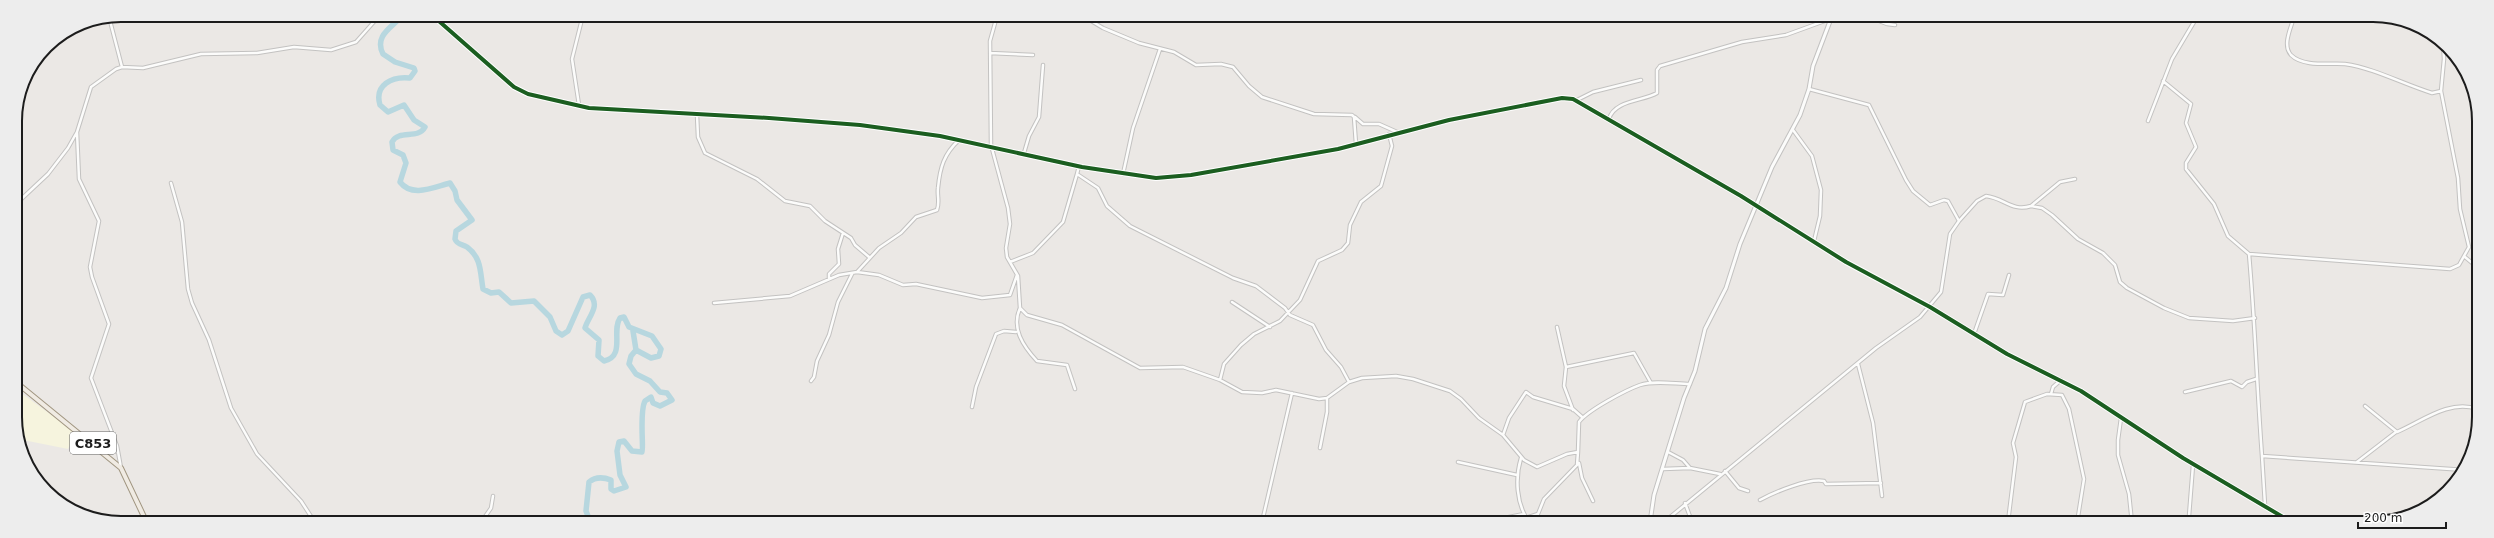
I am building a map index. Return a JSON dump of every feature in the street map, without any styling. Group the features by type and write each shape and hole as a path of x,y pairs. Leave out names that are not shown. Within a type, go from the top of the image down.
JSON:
{"main road":[{"name":"C853","path":"22,387 121,468 144,516"}],"street":[{"path":"22,198 56,165 77,132 91,87 102,77 122,67 143,68 202,54 257,53 294,47 331,50 356,42 374,22"},
{"path":"440,22 520,91 578,105 610,110 664,110 697,115 769,118 852,125 959,139 1079,166 1156,178 1191,175 1356,144 1397,132 1550,100 1570,98 1609,119 1814,242 1930,307 2007,354 2061,380 2193,464 2281,516"},
{"path":"578,105 572,59 582,22"},
{"path":"996,22 991,37 990,53 991,145 1010,220 1006,248 1010,262 1018,274 1020,308 1015,322 1016,332 1037,361 1067,366 1075,389"},
{"path":"1093,22 1103,28 1160,49 1174,52 1196,65 1221,64 1233,67 1249,86 1262,97 1309,112 1324,115 1347,114 1363,124 1379,124 1397,132"},
{"path":"1609,119 1610,115 1626,103 1657,93 1657,70 1660,66 1742,42 1786,35 1820,22"},
{"path":"1650,516 1651,506 1690,384 1705,329 1726,288 1743,235 1775,160 1793,130 1809,89 1813,66 1830,22"},
{"path":"1883,22 1895,25"},
{"path":"2148,121 2183,37 2194,22"},
{"path":"2293,22 2287,44 2289,51 2296,59 2322,64 2354,66 2432,93 2441,91"},
{"path":"110,23 122,67"},
{"path":"1123,174 1133,128 1160,49"},
{"path":"2163,82 2191,104 2186,123 2196,147 2186,163 2186,169 2214,204 2228,236 2249,254 2450,269 2455,268 2465,257 2468,250 2468,243 2460,209 2458,178 2441,91 2444,52"},
{"path":"990,53 1032,55"},
{"path":"1024,153 1029,136 1039,117 1043,65"},
{"path":"1576,100 1593,92 1641,80"},
{"path":"1809,89 1869,105 1913,191 1930,205 1946,200 1959,221"},
{"path":"697,115 698,138 705,153 757,179 785,201 810,206 821,218 851,238 855,245 869,257"},
{"path":"1354,117 1356,144"},
{"path":"1793,130 1812,156 1821,190 1820,216 1814,242"},
{"path":"77,132 79,179 99,221 90,267 92,277 109,324 91,378 117,446 121,468"},
{"path":"1220,380 1227,360 1254,334 1271,327 1288,313 1304,293 1318,261 1342,250 1346,246 1350,225 1361,202 1381,186 1392,146 1389,134"},
{"path":"714,303 790,296 829,279 856,272 869,257 889,240 901,233 916,217 937,210 939,201 938,188 944,159 947,150 959,139"},
{"path":"1010,262 1034,253 1063,222 1079,166"},
{"path":"1077,174 1098,188 1107,206 1130,226 1233,278 1256,286 1285,308 1288,313 1314,326 1326,350 1341,367 1349,382"},
{"path":"2031,206 2060,182 2074,179"},
{"path":"171,183 182,222 188,289 217,362 231,408 257,454 301,501 311,516"},
{"path":"1674,516 1685,503 1699,494 1720,474 1930,307 1941,292 1950,234 1959,221 1977,202 1986,196 1995,197 2017,209 2031,206 2042,208 2052,215 2078,239 2103,253 2114,265 2120,282 2127,288 2164,308 2189,318 2233,321 2255,318"},
{"path":"829,279 829,274 839,264 838,249 843,233"},
{"path":"2249,254 2255,318 2256,379 2265,506"},
{"path":"2465,257 2472,263"},
{"path":"856,272 879,275 903,285 916,284 982,298 1010,295 1018,274"},
{"path":"811,381 814,376 817,361 829,335 838,302 852,274"},
{"path":"1974,334 1988,294 2003,295 2009,275"},
{"path":"1232,302 1271,327"},
{"path":"1020,308 1027,315 1062,325 1140,368 1183,367 1220,380 1242,392 1262,393 1276,390 1312,399 1327,398 1349,382 1372,376 1396,376 1450,391 1461,398 1478,418 1503,435 1521,458 1529,465 1537,467 1566,454 1578,452"},
{"path":"1557,327 1566,367 1564,386 1573,410"},
{"path":"972,407 976,387 996,334 1016,332"},
{"path":"1566,367 1634,353 1651,384"},
{"path":"1858,364 1873,423 1882,483 1882,496"},
{"path":"2184,392 2231,381 2244,386 2247,382 2256,379"},
{"path":"2051,394 2053,387 2061,380"},
{"path":"1593,501 1582,478 1579,463 1577,426 1582,417 1640,385 1690,384"},
{"path":"1503,435 1509,418 1526,392 1533,397 1573,410 1582,417"},
{"path":"1263,516 1292,393"},
{"path":"2009,516 2016,457 2013,443 2021,410 2028,400 2051,394 2062,395 2068,406 2081,465 2084,487 2078,516"},
{"path":"1320,448 1327,412 1327,398"},
{"path":"2365,406 2396,432"},
{"path":"2356,463 2396,432 2447,408 2472,409"},
{"path":"2121,418 2118,440 2118,456 2129,494 2131,516"},
{"path":"1668,452 1683,460 1690,468"},
{"path":"2262,456 2457,469"},
{"path":"1514,516 1524,514 1519,495 1517,475 1521,458"},
{"path":"1458,462 1517,475"},
{"path":"1532,516 1539,514 1544,499 1579,463"},
{"path":"2189,516 2193,464"},
{"path":"1663,469 1690,468 1720,474"},
{"path":"1725,471 1739,488 1748,491"},
{"path":"1760,500 1769,495 1811,481 1824,481 1826,484 1882,483"},
{"path":"485,516 491,508 493,496"},
{"path":"1685,503 1690,516"}],"shaded area":[{"path":"22,394 76,433 68,449 25,440 22,424"}],"waterway":[{"path":"396,22 382,37 381,48 383,54 395,62 414,68 415,71 410,78 391,80 386,83 380,92 380,105 388,112 404,105 414,120 425,127 418,133 399,136 392,142 393,150 403,155 406,163 400,182 405,187 417,190 430,189 450,183 455,191 457,200 472,220 456,231 455,239 458,243 472,251 478,261 483,289 491,293 499,292 511,303 534,301 550,317 556,331 562,335 568,331 583,297 590,295 593,299 594,307 585,328 599,340 598,356 604,361 611,358 615,354 618,323 620,318 624,317 629,327 652,336 661,349 659,356 651,358 636,350 631,356 629,364 636,374 650,381 660,392 667,393 672,400 660,406 653,403 651,397 645,401 642,413 642,452 632,451 624,441 619,442 617,451 620,475 626,487 614,491 611,489 611,480 605,478 596,478 591,480 589,482 586,511 588,516"},
{"path":"633,331 636,350"}],"cycle path":[{"path":"440,22 514,87 528,94 589,108 769,118 860,125 940,136 1082,167 1156,178 1191,175 1338,149 1449,120 1562,98 1573,99 1741,196 1846,262 1930,307 2007,354 2081,391 2183,458 2281,516"}]}
